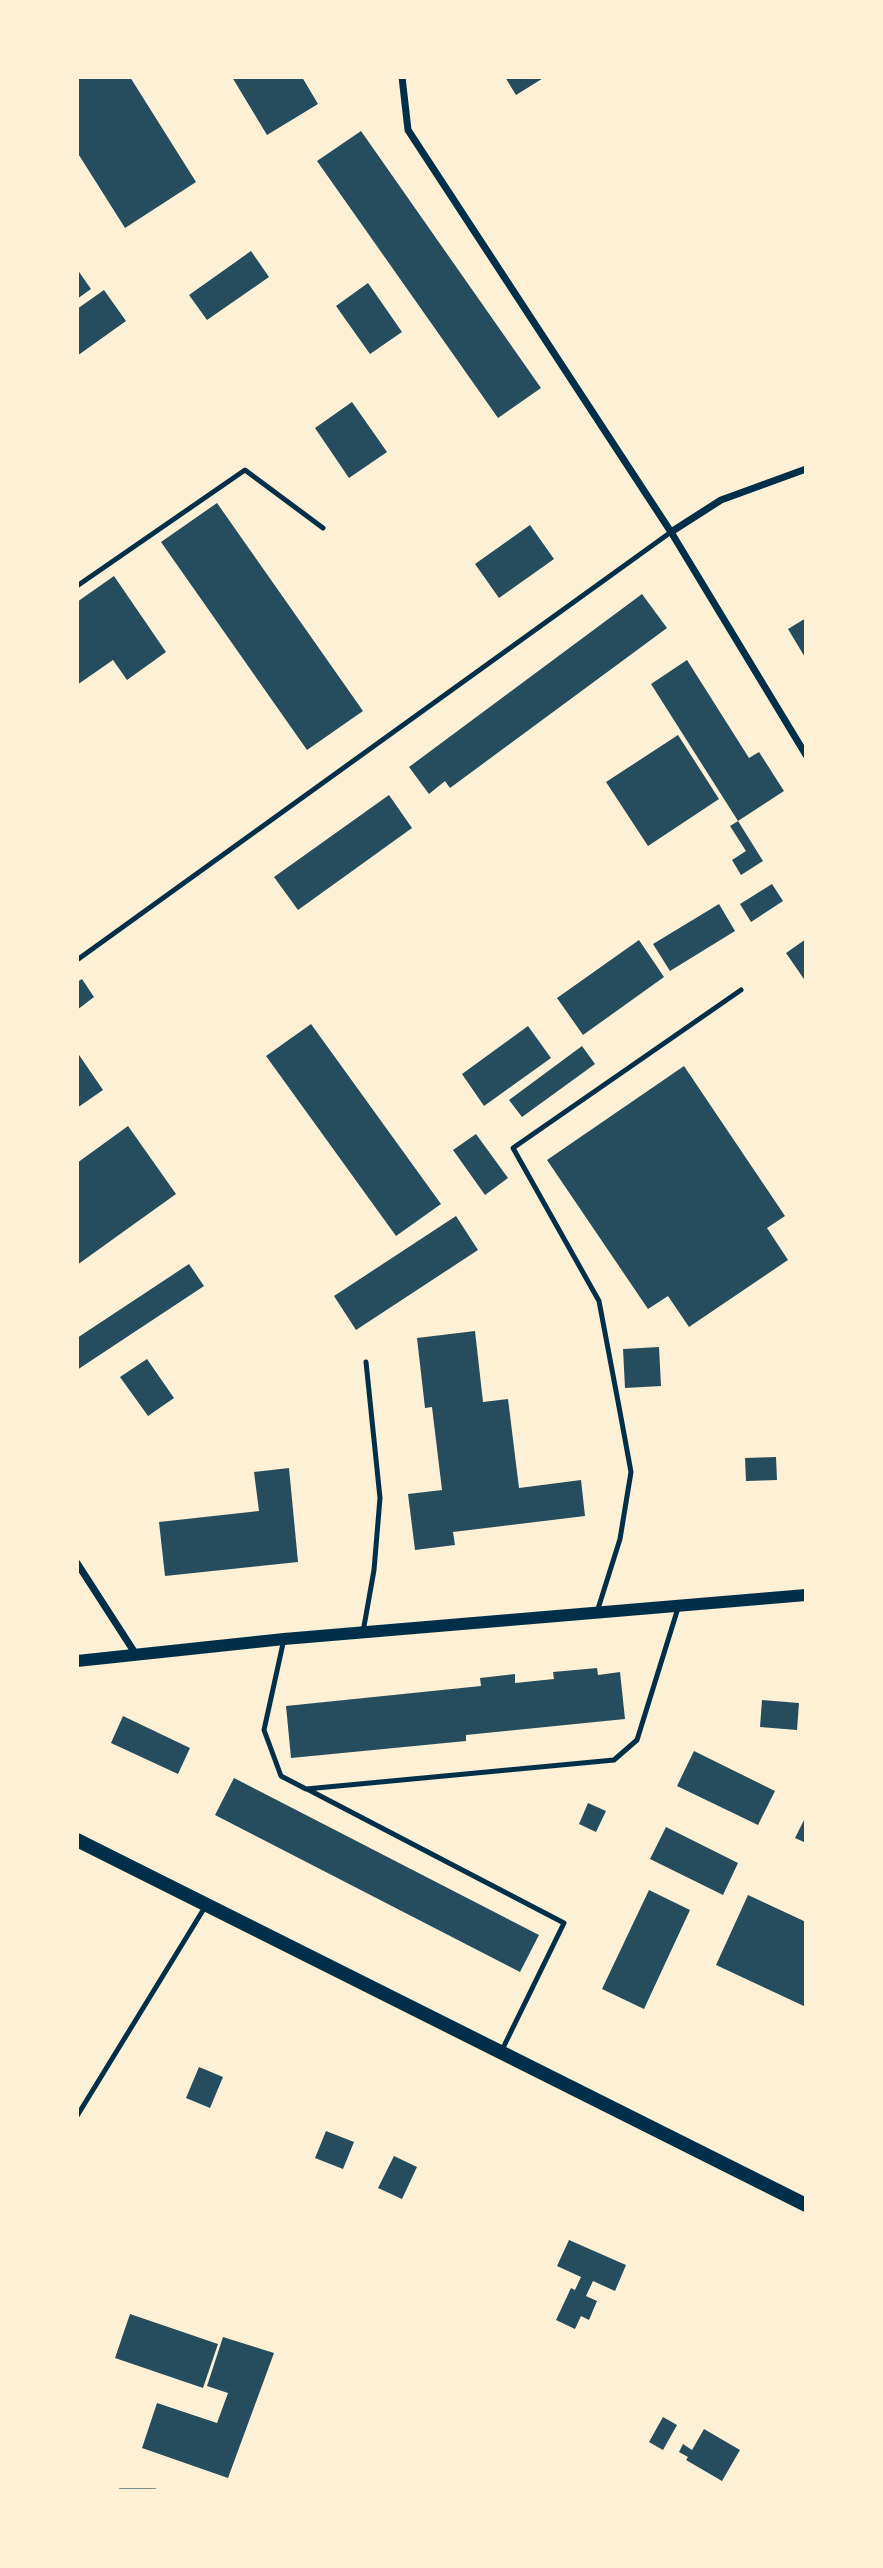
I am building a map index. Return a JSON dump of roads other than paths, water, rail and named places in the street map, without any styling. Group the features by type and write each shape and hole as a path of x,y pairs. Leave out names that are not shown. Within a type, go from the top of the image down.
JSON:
{"main road":[{"path":"77,1840 806,2205"}],"street":[{"path":"402,77 408,131 671,532 806,755"},
{"path":"671,532 721,500 806,469"},
{"path":"77,1563 135,1653"},
{"path":"77,1661 284,1639 806,1594"}],"lane":[{"path":"77,586 245,470 323,528"},
{"path":"77,960 671,532"},
{"path":"597,1612 620,1539 631,1472 599,1301 513,1148 741,990"},
{"path":"363,1632 374,1570 380,1498 366,1362"},
{"path":"306,1789 614,1760 637,1740 679,1605"},
{"path":"284,1639 264,1730 281,1776 564,1923 500,2053"},
{"path":"77,2116 207,1905"},
{"path":"120,2491 155,2491"}]}
